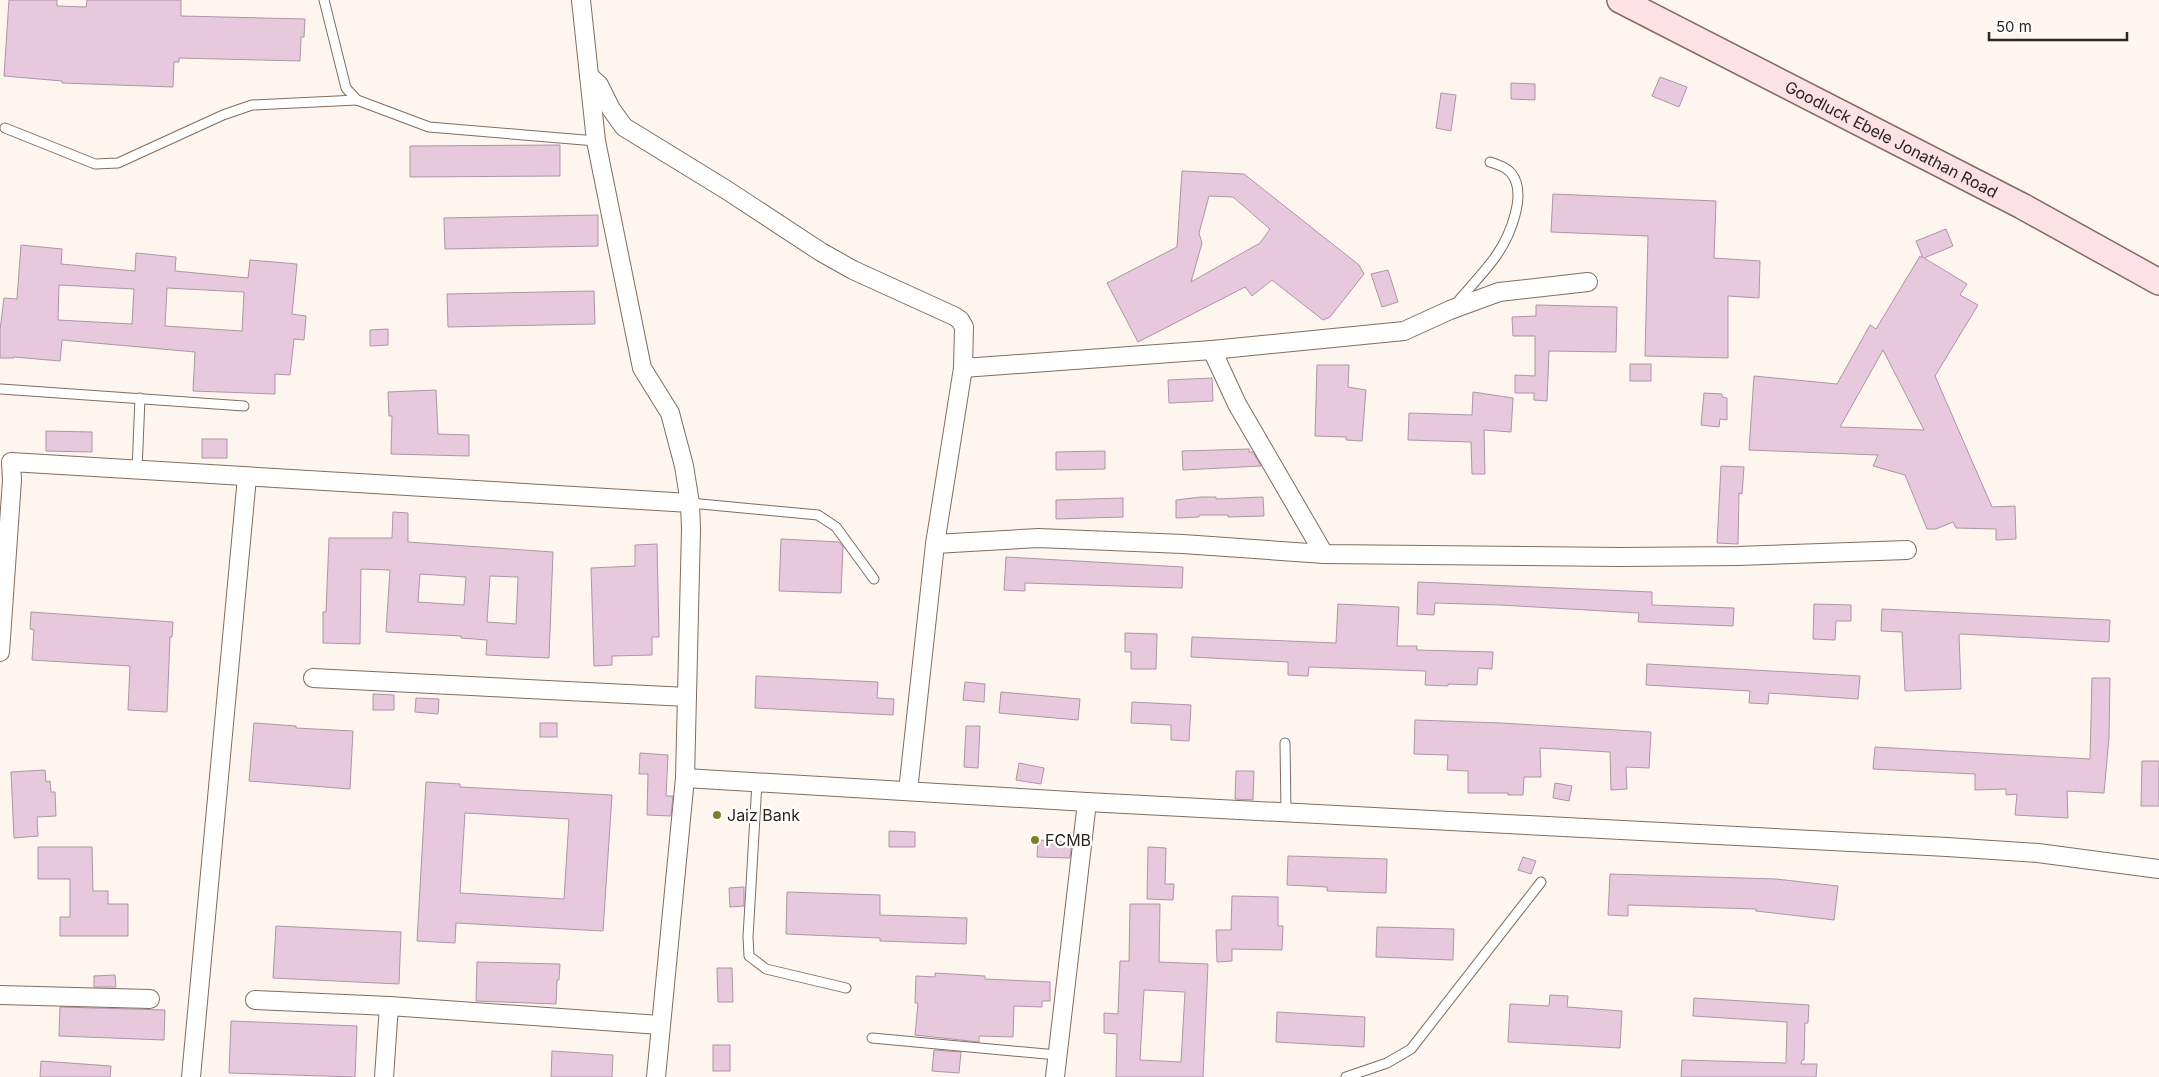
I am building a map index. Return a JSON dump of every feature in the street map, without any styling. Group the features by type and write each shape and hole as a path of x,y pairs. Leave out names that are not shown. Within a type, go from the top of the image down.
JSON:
{"main road":[{"name":"Goodluck Ebele Jonathan Road","path":"1620,0 2022,206 2159,282"}],"street":[{"path":"581,0 596,141 642,368 670,413 684,466 690,503 685,778 656,1077"},
{"path":"588,76 598,85 610,109 624,127 822,252 854,270 960,320 964,327 963,368 935,544 908,791"},
{"path":"963,368 1212,350 1404,331 1450,310 1499,292 1588,282"},
{"path":"1212,350 1237,404 1324,554"},
{"path":"0,652 12,480 11,462 690,503"},
{"path":"191,1077 247,476"},
{"path":"935,544 1038,538 1183,544 1324,554 1719,556 1907,550"},
{"path":"313,678 687,697"},
{"path":"685,778 1087,802 2020,852 2159,869"},
{"path":"1055,1077 1087,802"},
{"path":"0,995 150,999"},
{"path":"255,1000 389,1006 660,1025"},
{"path":"384,1077 389,1006"}],"lane":[{"path":"324,0 346,88 357,100"},
{"path":"5,128 95,164 118,163 223,115 252,105 357,100 429,127 596,141"},
{"path":"1450,310 1497,255 1514,220 1518,188 1511,172 1502,166 1490,162"},
{"path":"1,389 244,406"},
{"path":"137,470 140,398"},
{"path":"690,503 818,515 836,527 874,579"},
{"path":"1285,743 1286,812"},
{"path":"757,782 748,937 750,956 766,968 846,988"},
{"path":"1346,1077 1387,1062 1411,1049 1541,882"},
{"path":"872,1038 1058,1055"}],"building":[{"path":"9,0 57,0 57,6 86,7 87,0 181,0 181,16 305,19 304,37 301,37 300,61 179,58 179,62 174,62 173,87 62,83 62,81 4,76"},
{"path":"1660,77 1687,87 1679,107 1652,96"},
{"path":"1511,83 1535,84 1535,100 1511,99"},
{"path":"1441,93 1456,95 1451,131 1436,128"},
{"path":"560,145 560,176 410,177 410,146"},
{"path":"1182,171 1244,174 1359,265 1364,274 1330,317 1323,320 1272,280 1252,296 1245,287 1138,342 1107,283 1177,247","holes":["1209,196 1233,197 1270,229 1260,243 1191,282 1202,243 1199,233"]},
{"path":"1553,194 1716,201 1714,258 1760,261 1759,298 1728,296 1728,358 1645,356 1648,236 1551,232"},
{"path":"598,215 598,246 445,249 444,218"},
{"path":"1946,229 1953,246 1924,258 1967,284 1960,295 1978,305 1935,376 1992,507 2015,506 2016,539 1996,540 1996,529 1956,528 1953,522 1936,529 1927,529 1905,475 1873,466 1878,455 1749,450 1754,376 1837,384 1870,325 1876,329 1920,256 1923,258 1916,241","holes":["1883,350 1924,430 1840,427"]},
{"path":"21,245 62,249 61,264 135,271 136,253 176,257 175,271 248,278 250,260 297,264 292,314 306,316 304,340 294,339 290,375 275,374 275,394 193,391 195,352 62,340 60,361 14,357 0,358 0,330 4,298 17,299","holes":["59,285 134,289 132,324 58,320","167,288 244,292 242,331 165,326"]},
{"path":"1388,270 1398,302 1382,307 1371,274"},
{"path":"594,291 595,324 448,327 447,294"},
{"path":"1536,305 1617,307 1616,352 1549,351 1547,401 1534,400 1534,393 1515,393 1515,375 1535,376 1535,336 1513,336 1512,317 1536,316"},
{"path":"388,329 388,345 370,346 370,330"},
{"path":"1630,364 1651,364 1651,381 1630,381"},
{"path":"1317,365 1349,365 1348,387 1366,390 1362,441 1346,440 1346,437 1315,436"},
{"path":"1212,378 1213,401 1169,403 1168,380"},
{"path":"436,390 438,434 469,435 469,456 391,454 392,416 389,416 388,392"},
{"path":"1473,392 1513,398 1511,432 1484,430 1485,474 1472,474 1471,442 1408,440 1409,413 1472,415"},
{"path":"1704,393 1722,394 1722,397 1727,398 1727,420 1720,419 1719,427 1701,425"},
{"path":"46,431 92,432 92,452 46,451"},
{"path":"202,439 227,439 227,458 202,458"},
{"path":"1249,449 1249,452 1253,452 1261,466 1183,470 1182,451"},
{"path":"1105,451 1105,469 1056,470 1056,452"},
{"path":"1721,466 1744,467 1742,494 1739,493 1738,544 1717,543"},
{"path":"1216,497 1216,499 1263,497 1264,516 1228,517 1228,515 1199,515 1199,517 1176,518 1176,500"},
{"path":"1123,498 1123,517 1056,519 1056,500"},
{"path":"393,512 408,513 408,542 553,552 549,658 486,655 487,640 461,638 461,636 386,632 390,570 361,569 360,644 323,643 323,612 326,612 329,538 392,538","holes":["420,574 466,577 464,605 418,602","490,576 518,577 516,624 487,622"]},
{"path":"781,539 839,542 843,547 841,593 779,591"},
{"path":"657,544 659,637 652,637 652,655 612,656 612,665 594,666 591,568 635,566 635,545"},
{"path":"1006,557 1183,567 1182,588 1025,583 1025,591 1004,590"},
{"path":"1418,582 1652,592 1652,605 1734,608 1733,626 1638,622 1639,613 1500,605 1435,603 1434,615 1417,614"},
{"path":"1338,604 1399,607 1397,646 1417,646 1417,650 1493,652 1492,669 1478,668 1477,685 1448,684 1448,686 1425,685 1426,671 1309,667 1308,676 1288,675 1288,662 1191,657 1192,637 1336,643"},
{"path":"1814,604 1851,605 1851,621 1836,621 1835,640 1813,639"},
{"path":"1882,609 2110,620 2109,642 1961,634 1959,635 1961,689 1905,691 1902,632 1881,631"},
{"path":"31,612 173,622 172,637 170,637 167,712 128,710 130,666 32,660 34,630 30,629"},
{"path":"1125,633 1157,634 1156,669 1131,669 1131,652 1125,652"},
{"path":"1647,664 1860,676 1858,699 1769,693 1768,704 1749,703 1750,691 1646,685"},
{"path":"756,676 878,682 877,698 894,699 893,715 755,708"},
{"path":"2092,678 2110,678 2109,738 2104,793 2067,791 2068,818 2015,815 2017,794 2006,795 2006,789 1975,790 1975,774 1873,769 1875,747 2090,759"},
{"path":"965,682 985,684 984,702 963,700"},
{"path":"1001,692 1080,699 1078,720 999,713"},
{"path":"373,694 394,695 394,710 373,710"},
{"path":"416,698 439,699 438,714 415,712"},
{"path":"1132,702 1191,705 1189,741 1171,740 1171,725 1131,723"},
{"path":"1415,720 1651,732 1649,768 1626,767 1627,789 1611,790 1610,752 1540,748 1541,777 1524,777 1523,795 1468,793 1468,771 1447,770 1448,755 1414,754"},
{"path":"254,723 296,726 296,728 353,731 350,789 249,781"},
{"path":"540,723 557,723 557,737 540,737"},
{"path":"966,726 980,726 978,768 964,767"},
{"path":"640,753 668,755 666,796 673,796 671,816 647,815 648,774 639,774"},
{"path":"2142,761 2159,761 2159,806 2141,806"},
{"path":"1019,763 1044,768 1041,784 1016,780"},
{"path":"45,770 46,782 50,781 51,792 55,792 56,816 37,817 38,836 14,838 11,772"},
{"path":"1236,771 1254,771 1253,800 1235,799"},
{"path":"426,782 460,784 460,787 612,795 603,931 456,923 455,943 417,941","holes":["465,813 569,819 564,899 460,893"]},
{"path":"1555,783 1572,786 1569,801 1553,798"},
{"path":"889,831 915,832 915,847 889,847"},
{"path":"1038,840 1072,842 1070,858 1037,857"},
{"path":"38,847 92,847 93,891 108,891 108,904 128,904 128,936 60,936 60,917 70,917 70,879 38,879"},
{"path":"1148,847 1166,848 1165,884 1174,884 1173,900 1147,899"},
{"path":"1288,856 1387,859 1386,893 1327,891 1327,887 1287,885"},
{"path":"1523,857 1536,861 1531,874 1518,870"},
{"path":"1610,874 1776,879 1838,886 1834,920 1756,911 1756,909 1628,905 1628,916 1608,915"},
{"path":"744,887 744,906 730,907 729,888"},
{"path":"787,892 880,895 880,915 967,918 966,944 880,941 880,938 786,934"},
{"path":"1232,896 1278,897 1278,926 1283,926 1282,950 1232,949 1232,961 1217,962 1216,930 1231,930"},
{"path":"1130,904 1160,904 1159,962 1208,964 1203,1077 1116,1077 1117,1034 1104,1033 1104,1013 1118,1014 1120,961 1129,961","holes":["1144,990 1185,992 1181,1062 1140,1060"]},
{"path":"276,926 401,932 399,984 273,978"},
{"path":"1377,927 1454,929 1453,960 1376,957"},
{"path":"477,962 560,964 556,1004 476,1001"},
{"path":"717,968 732,968 733,1002 718,1002"},
{"path":"935,973 985,976 985,979 1050,982 1050,1001 1042,1001 1042,1007 1014,1006 1013,1037 979,1036 979,1042 915,1035 918,1003 915,1003 916,976 935,977"},
{"path":"115,975 116,987 94,987 94,976"},
{"path":"1550,995 1568,996 1567,1007 1622,1011 1620,1048 1508,1042 1510,1004 1549,1006"},
{"path":"1694,998 1809,1005 1808,1023 1805,1023 1804,1060 1802,1060 1801,1064 1817,1064 1816,1077 1681,1077 1682,1060 1786,1063 1787,1022 1693,1016"},
{"path":"60,1007 165,1010 164,1040 59,1036"},
{"path":"1277,1012 1365,1017 1364,1047 1276,1042"},
{"path":"231,1021 357,1026 355,1077 229,1073"},
{"path":"713,1045 730,1045 730,1071 713,1071"},
{"path":"934,1050 961,1052 959,1073 932,1071"},
{"path":"552,1051 613,1055 612,1077 551,1077"},
{"path":"41,1061 111,1066 110,1077 40,1077"}],"place":[{"name":"Jaiz Bank","path":"717,815"},
{"name":"FCMB","path":"1035,840"}]}
